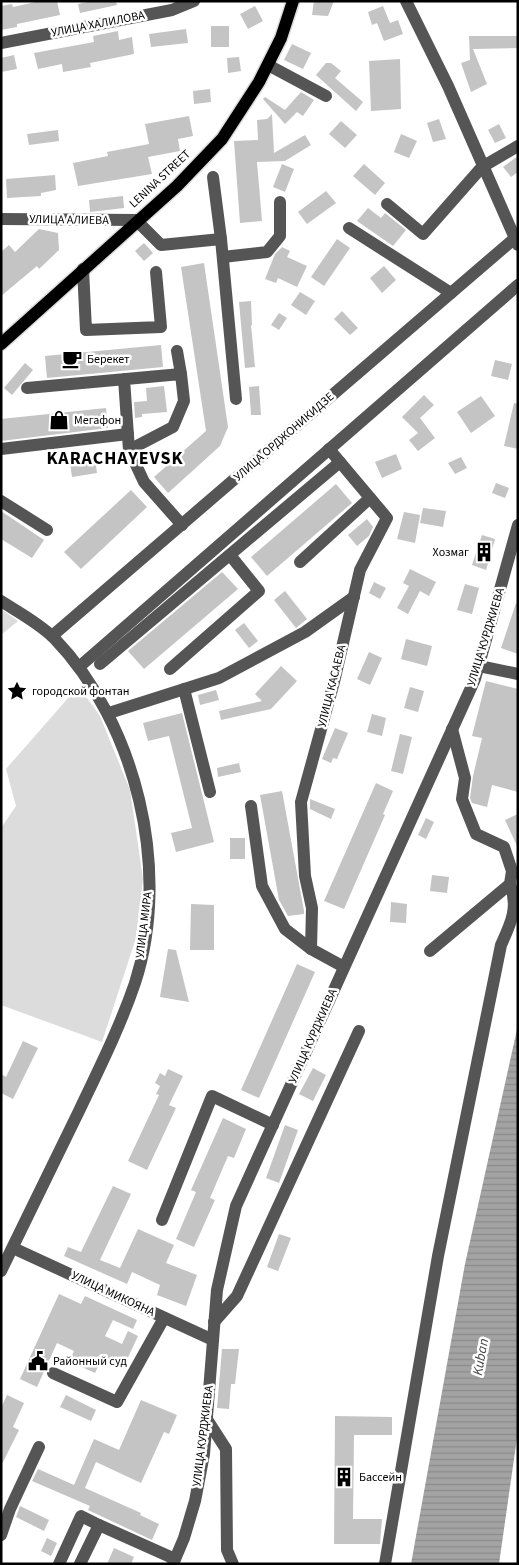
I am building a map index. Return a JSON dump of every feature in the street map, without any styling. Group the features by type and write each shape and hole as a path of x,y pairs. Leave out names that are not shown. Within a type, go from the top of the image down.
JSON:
{"main road":[{"name":"LENINA STREET","path":"1,344 136,220 177,186 222,139 268,65 281,38 293,1"}],"street":[{"name":"УЛИЦА ХАЛИЛОВА","path":"1,43 172,10 194,1"},
{"name":"УЛИЦА ОРДЖОНИКИДЗЕ","path":"52,636 451,293 516,242 448,86 406,1"},
{"path":"268,65 326,96"},
{"path":"387,204 423,234 482,167 518,146"},
{"path":"213,178 223,257 236,399"},
{"path":"223,257 267,252 280,236 280,202"},
{"name":"УЛИЦА АЛИЕВА","path":"1,219 136,220"},
{"path":"136,220 161,245 221,239"},
{"path":"349,228 451,293"},
{"path":"82,269 86,330 161,327 156,272"},
{"path":"79,667 518,284"},
{"path":"129,450 174,427 184,401 177,351"},
{"path":"27,388 181,374"},
{"path":"124,379 129,450 144,482 182,525"},
{"path":"1,449 128,434"},
{"name":"УЛИЦА КАСАЕВА","path":"311,949 312,908 305,876 301,802 334,682 360,570 387,518 329,449"},
{"path":"100,664 340,462"},
{"path":"300,562 370,498"},
{"path":"1,501 47,530"},
{"name":"УЛИЦА КУРДЖИЕВА","path":"174,1562 184,1538 195,1501 208,1421 217,1290 236,1206 479,666 518,525"},
{"path":"170,669 259,591 230,555"},
{"path":"109,713 219,678 305,632 354,597"},
{"name":"УЛИЦА МИРА","path":"1,600 52,636 79,667 109,713 130,768 146,836 150,883 144,942 135,982 100,1067 1,1271"},
{"path":"479,666 518,674"},
{"path":"184,689 210,792"},
{"path":"384,1564 438,1256 493,984 501,945 516,913 516,895 510,884 512,871 504,847 476,834 462,799 466,778 452,729"},
{"path":"251,806 262,886 285,929 311,949 344,967"},
{"path":"430,951 510,884"},
{"path":"214,1322 237,1296 359,1031"},
{"path":"162,1220 212,1096 273,1125"},
{"name":"УЛИЦА МИКОЯНА","path":"13,1248 213,1340"},
{"path":"53,1373 117,1402 164,1318"},
{"path":"208,1421 226,1449 227,1550 233,1564"},
{"path":"1,1535 10,1509 39,1447"},
{"path":"59,1564 81,1516 174,1562"},
{"path":"80,1564 98,1524"}],"shaded area":[{"path":"1,609 18,621 1,635"},
{"path":"76,689 87,698 100,716 130,790 143,879 136,938 102,1042 1,1005 1,828 16,806 6,769"}],"water":[{"name":"Kuban","path":"518,1025 518,1431 499,1564 411,1564 465,1264"}],"building":[{"path":"40,1 57,1 60,15 17,24 17,27 1,30 1,6 12,4 13,7"},
{"path":"93,1 116,1 117,5 80,13 78,4"},
{"path":"314,1 334,1 328,16 312,15"},
{"path":"255,6 263,21 248,29 240,14"},
{"path":"383,6 390,23 398,20 403,34 384,41 377,23 372,25 368,12"},
{"path":"211,26 229,26 229,47 211,47"},
{"path":"186,29 188,43 151,47 149,34"},
{"path":"118,31 119,40 132,37 134,54 90,63 91,67 63,72 62,64 38,69 34,53 94,42 93,36"},
{"path":"469,36 518,36 518,48 473,49 487,84 471,92 461,63 470,60"},
{"path":"292,44 311,53 303,69 284,60"},
{"path":"14,55 17,69 1,72 1,58"},
{"path":"239,57 241,71 228,73 227,58"},
{"path":"400,59 401,109 371,111 369,61"},
{"path":"326,63 331,63 341,71 335,78 363,102 356,111 316,75"},
{"path":"210,89 211,102 194,104 193,91"},
{"path":"301,92 314,100 303,116 297,112 285,124 263,99 265,97 285,110"},
{"path":"272,114 274,153 305,135 311,145 285,161 257,162 262,221 240,223 234,141 258,140 257,120 267,119"},
{"path":"189,116 193,136 178,139 180,151 148,157 152,174 78,186 73,163 108,156 107,152 149,144 145,124"},
{"path":"439,119 446,139 433,142 427,123"},
{"path":"341,121 357,135 345,148 329,134"},
{"path":"499,124 506,138 495,143 488,130"},
{"path":"58,130 59,141 29,145 27,134"},
{"path":"401,134 417,141 409,158 394,152"},
{"path":"518,156 518,172 511,177 503,167"},
{"path":"282,164 294,169 285,192 273,187"},
{"path":"364,164 385,183 375,195 353,176"},
{"path":"55,175 56,190 41,193 41,196 7,198 6,179"},
{"path":"326,191 336,203 307,224 298,212"},
{"path":"123,196 124,208 90,212 89,200"},
{"path":"368,208 381,218 385,213 406,230 393,246 357,221"},
{"path":"39,229 58,233 59,250 39,269 37,266 1,296 1,252 9,245 15,252"},
{"path":"337,239 350,248 324,286 311,277"},
{"path":"144,243 153,253 144,261 135,251"},
{"path":"282,247 290,251 287,257 307,266 297,287 278,278 276,283 265,279 275,254"},
{"path":"204,263 228,427 220,446 168,493 154,477 206,431 181,267"},
{"path":"384,266 396,280 382,293 370,278"},
{"path":"300,292 315,301 306,315 291,305"},
{"path":"251,301 255,367 245,368 239,302"},
{"path":"342,311 358,328 350,335 334,319"},
{"path":"279,313 287,318 279,330 271,325"},
{"path":"161,345 163,367 47,378 45,356"},
{"path":"495,360 512,364 508,380 491,376"},
{"path":"25,363 33,370 12,395 4,388"},
{"path":"164,386 167,412 142,414 142,417 135,418 134,402 147,401 146,388"},
{"path":"259,386 261,415 251,415 249,387"},
{"path":"424,395 434,405 420,418 435,438 418,451 409,440 418,433 402,417"},
{"path":"481,396 495,416 471,433 457,412"},
{"path":"514,403 518,404 518,449 504,446"},
{"path":"106,408 108,428 1,441 1,419"},
{"path":"396,454 402,469 382,478 375,462"},
{"path":"461,457 467,468 455,474 448,463"},
{"path":"95,459 97,473 72,477 70,463"},
{"path":"496,483 509,488 505,498 492,493"},
{"path":"336,484 352,503 267,576 251,557"},
{"path":"131,490 147,507 81,569 64,552"},
{"path":"423,508 446,511 443,527 420,523"},
{"path":"1,511 44,540 32,558 1,539"},
{"path":"404,512 420,515 415,543 397,539"},
{"path":"367,519 373,527 369,536 357,546 348,535"},
{"name":"Хозмаг","path":"482,535 495,539 486,570 472,565"},
{"path":"410,569 436,582 429,596 420,591 408,614 397,608 409,586 403,583"},
{"path":"222,572 238,589 144,669 128,651"},
{"path":"374,582 386,588 380,599 369,593"},
{"path":"465,584 479,588 472,614 457,610"},
{"path":"285,591 307,619 296,628 274,600"},
{"path":"516,603 518,604 518,654 501,648"},
{"path":"244,623 258,641 249,648 235,630"},
{"path":"406,639 432,646 427,666 401,659"},
{"path":"369,652 382,658 370,685 357,679"},
{"path":"281,666 297,681 271,709 221,720 219,711 262,701 255,694"},
{"path":"486,681 518,689 518,792 492,785 487,807 472,803 470,798 482,738 472,736"},
{"path":"410,687 424,691 418,712 404,708"},
{"path":"216,690 219,700 200,705 198,695"},
{"path":"182,713 214,842 176,852 171,833 192,828 169,736 148,741 143,723"},
{"path":"372,714 386,718 382,736 367,732"},
{"path":"335,728 348,733 337,759 333,758 331,763 322,759"},
{"path":"400,734 412,737 403,774 391,771"},
{"path":"239,763 241,772 218,777 217,768"},
{"path":"376,783 393,791 383,814 385,815 344,909 324,901"},
{"path":"282,791 304,911 304,914 288,916 279,900 260,795"},
{"path":"310,799 335,809 331,819 310,809"},
{"path":"518,814 518,848 505,820"},
{"path":"426,818 434,822 426,839 418,835"},
{"path":"230,838 245,838 245,859 230,859"},
{"path":"432,875 449,877 447,893 430,891"},
{"path":"391,902 407,904 406,923 390,922"},
{"path":"191,904 214,905 214,950 190,950"},
{"path":"168,949 176,950 189,1002 160,997"},
{"path":"297,964 315,972 259,1098 241,1090"},
{"path":"23,1041 38,1048 13,1099 1,1093 1,1074 6,1077"},
{"path":"313,1068 326,1075 313,1101 299,1094"},
{"path":"168,1069 183,1076 169,1105 176,1108 147,1170 128,1161 159,1095 156,1094 160,1086 155,1083 160,1073 165,1076"},
{"path":"223,1118 246,1129 234,1158 228,1156 210,1198 215,1200 194,1247 176,1239 196,1192 191,1190"},
{"path":"285,1125 298,1130 279,1183 266,1178"},
{"path":"113,1186 131,1194 100,1260 120,1268 138,1229 174,1245 166,1263 197,1275 186,1306 157,1295 160,1285 132,1272 127,1284 64,1256 68,1247 81,1252"},
{"path":"279,1234 291,1238 278,1271 267,1267"},
{"path":"59,1294 81,1304 85,1296 137,1320 133,1329 113,1320 105,1336 122,1344 128,1331 138,1336 123,1368 102,1358 95,1373 69,1361 74,1351 57,1343 37,1387 20,1379"},
{"path":"222,1349 239,1349 235,1384 231,1384 229,1409 217,1408"},
{"path":"7,1395 24,1403 13,1427 19,1430 1,1466 1,1408"},
{"path":"66,1395 96,1410 91,1421 60,1407"},
{"path":"141,1400 177,1415 169,1434 164,1432 141,1483 96,1462 85,1488 141,1513 140,1515 159,1524 152,1540 88,1510 90,1506 32,1481 38,1469 74,1485 94,1439 119,1450"},
{"name":"Бассейн","path":"335,1416 392,1417 392,1435 354,1435 353,1519 382,1519 380,1544 334,1544"},
{"path":"20,1506 49,1520 44,1531 16,1517"},
{"path":"47,1538 57,1543 51,1556 41,1551"},
{"path":"114,1548 134,1557 131,1564 107,1564"}],"place":[{"name":"Берекет","path":"72,359"},
{"name":"Мегафон","path":"59,420"},
{"name":"Хозмаг","path":"484,552"},
{"name":"городской фонтан","path":"17,691"},
{"name":"Районный суд","path":"38,1361"},
{"name":"Бассейн","path":"344,1477"}],"district":[{"name":"KARACHAYEVSK","path":"115,458"}]}
